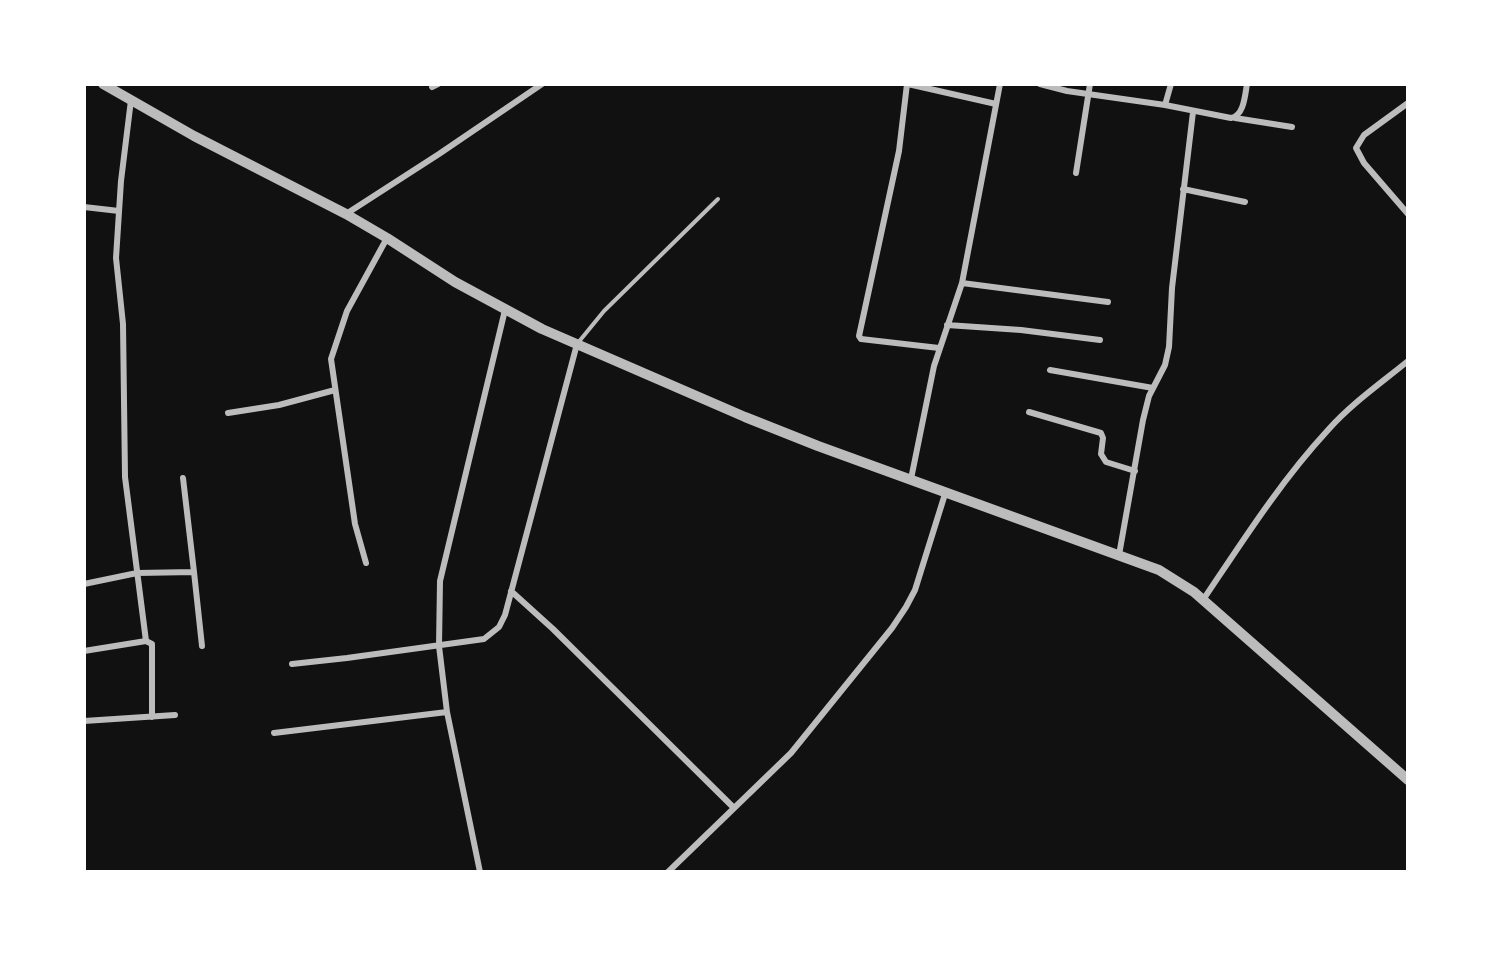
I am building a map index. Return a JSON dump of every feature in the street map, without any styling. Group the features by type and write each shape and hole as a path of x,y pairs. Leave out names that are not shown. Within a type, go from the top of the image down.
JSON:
{"street":[{"path":"104,84 194,136 346,214 504,310 577,344 756,421 945,494 1159,570 1179,581 1203,600 1408,780"},
{"path":"346,214 542,84"},
{"path":"939,348 861,339 859,336 899,151 907,84 996,104"},
{"path":"911,479 939,348 962,283 1000,84"},
{"path":"1040,84 1089,95 1165,105 1220,117 1292,127"},
{"path":"1077,173 1090,84"},
{"path":"1165,105 1170,84"},
{"path":"1235,118 1240,113 1248,84"},
{"path":"131,100 116,258 123,324 125,477 146,641"},
{"path":"1408,103 1364,135 1356,148 1364,163 1408,214"},
{"path":"1119,555 1143,420 1153,388 1165,365 1169,347 1172,288 1193,112"},
{"path":"1183,189 1245,202"},
{"path":"84,207 119,211"},
{"path":"366,563 355,524 331,359 347,311 387,238"},
{"path":"962,283 1108,302"},
{"path":"480,872 447,712 439,646 440,581 504,310"},
{"path":"947,325 1021,330 1100,340"},
{"path":"292,664 484,639 499,627 505,615 577,344"},
{"path":"1203,600 1254,525 1328,429 1348,409 1408,361"},
{"path":"1050,370 1153,388"},
{"path":"228,413 279,405 335,390"},
{"path":"1029,412 1101,433 1103,438 1101,454 1106,462 1135,471"},
{"path":"183,478 202,646"},
{"path":"668,872 791,753 906,607 915,590 945,494"},
{"path":"84,584 137,573 194,572"},
{"path":"511,591 553,629 734,808"},
{"path":"84,651 146,641 152,644 152,717"},
{"path":"274,733 447,712"},
{"path":"84,721 175,715"}],"lane":[{"path":"577,344 604,311 718,199"}]}
